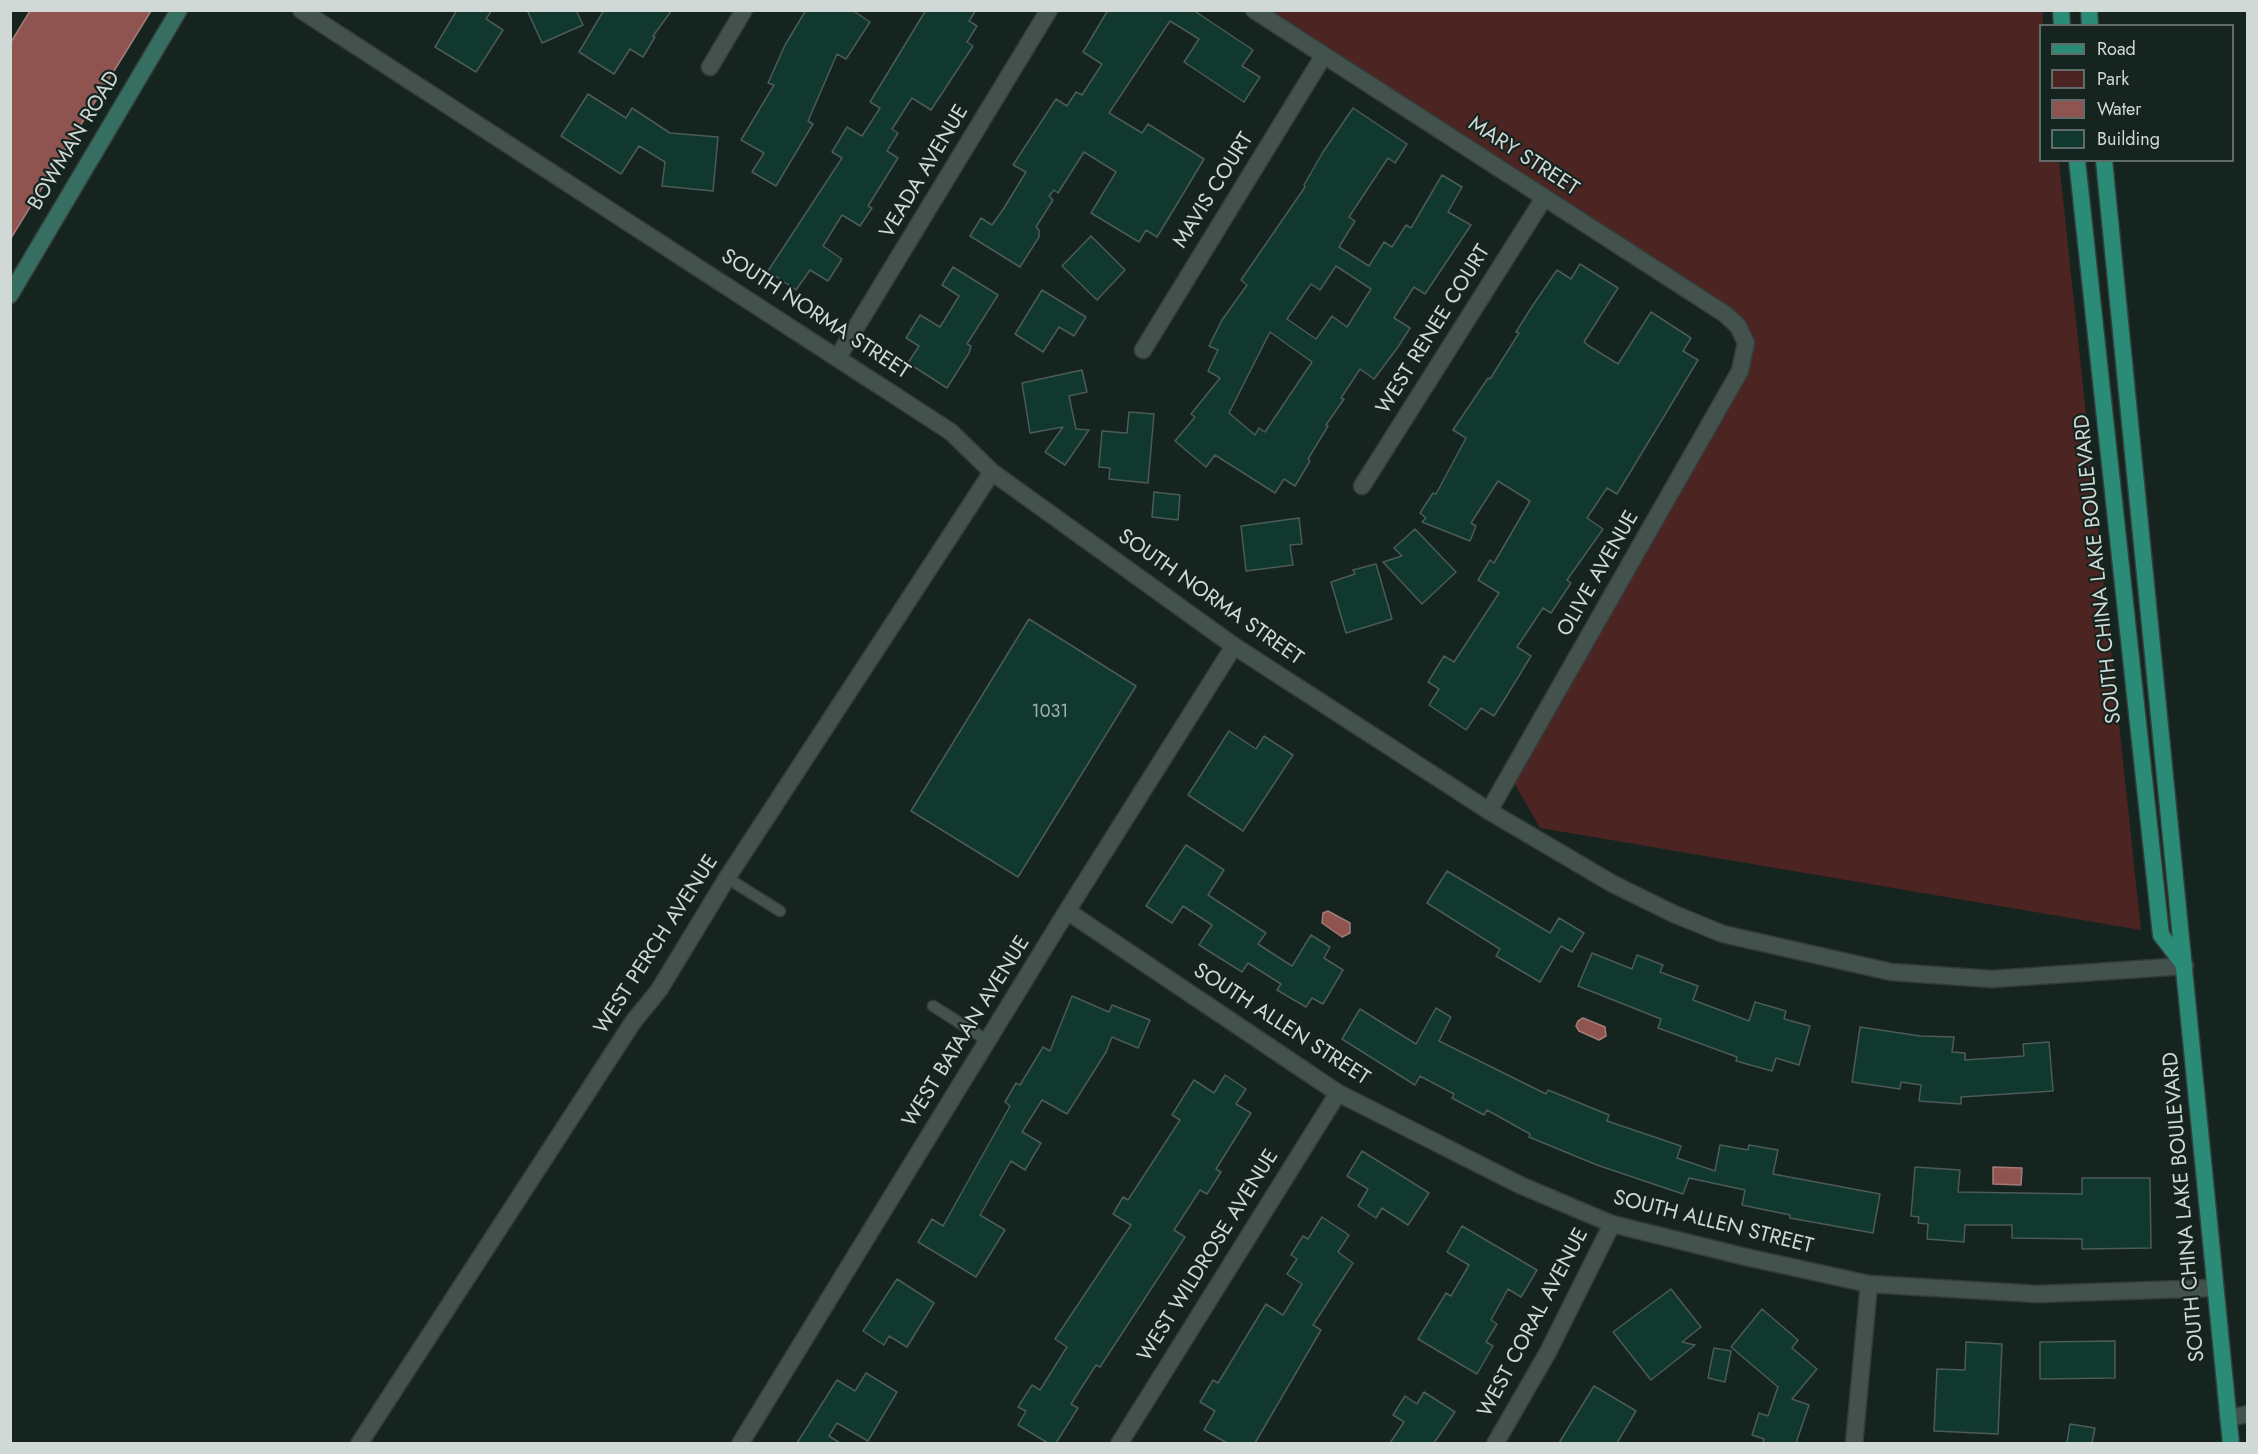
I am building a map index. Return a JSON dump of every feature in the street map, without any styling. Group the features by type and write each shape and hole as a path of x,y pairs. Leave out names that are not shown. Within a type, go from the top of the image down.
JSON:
{"main road":[{"name":"BOWMAN ROAD","path":"10,295 179,10"},
{"name":"SOUTH CHINA LAKE BOULEVARD","path":"2077,162 2161,935 2185,966"},
{"name":"SOUTH CHINA LAKE BOULEVARD","path":"2104,162 2231,1443"}],"street":[{"name":"SOUTH NORMA STREET","path":"301,10 951,432 992,472 1234,646 1489,811 1613,884 1723,934 1891,972 1992,979 2185,966"},
{"path":"710,67 744,10"},
{"name":"VEADA AVENUE","path":"838,357 1049,10"},
{"name":"MARY STREET","path":"1254,10 1725,314 1738,326 1746,343 1743,357"},
{"name":"MAVIS COURT","path":"1143,350 1324,55"},
{"name":"WEST RENEE COURT","path":"1362,486 1544,198"},
{"name":"OLIVE AVENUE","path":"1489,811 1740,370 1743,357"},
{"name":"WEST PERCH AVENUE","path":"359,1443 633,1022 659,990 727,878 992,472"},
{"name":"WEST BATAAN AVENUE","path":"740,1443 1067,911 1234,646"},
{"name":"SOUTH ALLEN STREET","path":"1067,911 1338,1093 1520,1185 1612,1224 1869,1284 2037,1294 2214,1288"},
{"name":"WEST WILDROSE AVENUE","path":"1119,1443 1338,1093"},
{"name":"WEST CORAL AVENUE","path":"1495,1443 1548,1352 1612,1224"},
{"path":"1854,1443 1869,1284"},
{"path":"2228,1418 2247,1414"}],"lane":[{"path":"727,878 780,911"},
{"path":"933,1006 988,1041"}],"green space":[{"path":"1267,11 2043,11 2043,24 2039,24 2039,162 2059,162 2141,930 1540,828 1512,779 1745,353 1745,324"}],"water":[{"path":"30,11 151,11 11,238 11,42"},
{"path":"1328,911 1350,923 1350,933 1342,937 1322,923 1323,913"},
{"path":"1583,1018 1605,1027 1606,1036 1599,1040 1579,1031 1576,1026"},
{"path":"1993,1167 2022,1168 2021,1185 1993,1184"}],"building":[{"path":"457,10 492,10 486,19 503,30 476,72 435,47"},
{"path":"527,10 576,10 583,25 542,43"},
{"path":"604,10 672,10 653,36 655,37 643,57 630,49 614,74 579,52"},
{"path":"806,10 852,10 870,22 846,59 837,54 808,121 813,124 776,186 752,172 764,153 741,140 774,85 768,83 785,45"},
{"path":"926,10 976,10 969,21 977,26 967,42 973,46 931,110 912,98 892,129 898,133 887,151 898,158 868,206 872,208 860,226 842,215 823,246 842,259 828,281 810,270 796,290 768,271 842,158 832,152 847,127 862,136 880,108 870,102"},
{"path":"1108,10 1193,10 1253,50 1242,66 1260,77 1244,102 1184,62 1199,39 1170,21 1109,113 1142,133 1148,124 1204,159 1157,237 1146,230 1139,242 1091,213 1116,172 1084,152 1058,193 1054,190 1049,196 1053,200 1036,227 1039,230 1039,237 1020,267 970,236 981,218 992,225 1004,208 1026,172 1013,165 1056,99 1067,106 1076,92 1082,95 1102,64 1083,52"},
{"path":"588,94 626,118 632,108 670,133 718,137 713,191 662,186 665,162 639,146 621,174 561,136"},
{"path":"1353,108 1407,144 1395,163 1388,158 1349,217 1355,221 1339,247 1369,266 1384,242 1392,247 1406,225 1411,228 1442,175 1462,187 1448,212 1471,225 1425,294 1414,287 1394,318 1410,328 1398,347 1374,379 1360,369 1341,398 1344,399 1326,425 1328,426 1295,486 1284,479 1275,493 1215,455 1206,467 1175,441 1195,417 1191,414 1220,378 1208,371 1218,350 1209,346 1222,320 1247,285 1241,280 1305,187 1304,185","holes":["1336,266 1371,289 1347,327 1332,316 1316,339 1287,319 1311,284 1320,290","1270,332 1312,362 1265,432 1259,428 1255,435 1229,413"]},
{"path":"1091,236 1125,270 1097,300 1062,266"},
{"path":"1580,264 1618,288 1584,342 1618,364 1651,312 1691,338 1683,351 1698,360 1617,494 1607,488 1587,518 1603,529 1567,580 1571,583 1551,613 1543,608 1517,647 1531,656 1506,697 1494,716 1481,708 1466,730 1429,705 1439,689 1428,682 1444,656 1454,662 1499,593 1478,580 1490,560 1494,563 1530,501 1498,481 1471,523 1476,526 1470,541 1422,522 1426,518 1420,513 1433,493 1436,494 1466,438 1453,430 1488,378 1490,379 1519,333 1516,332 1531,308 1557,270 1571,279"},
{"path":"953,267 998,295 967,344 971,346 969,353 947,388 908,363 919,346 906,338 920,315 940,327 959,296 942,285"},
{"path":"1042,290 1086,317 1074,336 1059,327 1043,352 1015,334"},
{"path":"1082,370 1087,392 1069,396 1076,429 1089,430 1065,465 1045,452 1063,427 1030,433 1022,383"},
{"path":"1129,412 1154,414 1148,483 1109,479 1110,468 1099,467 1102,431 1127,433"},
{"path":"1154,492 1180,495 1178,520 1152,517"},
{"path":"1299,518 1302,544 1290,545 1293,565 1246,571 1241,526"},
{"path":"1415,529 1456,572 1422,604 1383,562 1402,556 1394,548"},
{"path":"1376,564 1392,619 1346,633 1331,582 1355,574 1353,570"},
{"path":"1029,619 1136,686 1018,877 911,811"},
{"path":"1229,731 1256,749 1264,736 1293,755 1243,831 1188,795"},
{"path":"1186,845 1224,870 1208,895 1266,933 1258,944 1292,966 1311,935 1330,947 1324,958 1343,970 1323,1004 1312,998 1306,1007 1277,990 1281,984 1248,963 1242,972 1199,945 1212,925 1183,906 1172,923 1146,906"},
{"path":"1447,871 1550,933 1559,918 1584,933 1572,952 1561,946 1540,982 1496,956 1500,949 1427,903"},
{"path":"1592,953 1632,969 1637,955 1663,965 1660,972 1698,986 1693,1000 1749,1021 1755,1002 1786,1011 1784,1019 1810,1026 1799,1065 1776,1058 1772,1071 1736,1061 1737,1057 1658,1028 1661,1019 1578,986"},
{"path":"1072,996 1109,1012 1112,1005 1150,1020 1138,1048 1112,1037 1106,1052 1067,1114 1042,1100 1022,1132 1041,1143 1025,1170 1011,1161 980,1215 1005,1230 976,1277 918,1242 932,1219 943,1226 1010,1106 1005,1102 1016,1083 1020,1085 1043,1047 1050,1051"},
{"path":"1436,1008 1451,1017 1439,1041 1546,1094 1548,1090 1609,1115 1607,1121 1681,1146 1677,1158 1715,1171 1720,1145 1748,1150 1749,1145 1778,1150 1773,1174 1880,1194 1873,1233 1790,1218 1790,1215 1742,1205 1745,1190 1689,1178 1683,1194 1597,1165 1529,1137 1530,1134 1487,1110 1484,1115 1452,1098 1454,1094 1420,1076 1415,1085 1342,1039 1360,1009 1416,1044"},
{"path":"1860,1027 1920,1036 1954,1037 1952,1052 1965,1053 1965,1060 2024,1056 2023,1044 2049,1042 2053,1091 1961,1097 1961,1104 1919,1101 1921,1085 1901,1082 1900,1089 1852,1082"},
{"path":"1225,1075 1246,1089 1236,1104 1251,1113 1216,1169 1221,1172 1207,1194 1200,1190 1174,1230 1185,1237 1100,1367 1096,1365 1071,1404 1078,1408 1056,1443 1048,1443 1018,1425 1026,1411 1018,1407 1032,1385 1040,1390 1067,1347 1055,1339 1131,1225 1113,1214 1123,1197 1128,1200 1180,1120 1172,1115 1194,1080 1214,1093"},
{"path":"1362,1151 1429,1193 1408,1225 1382,1208 1376,1218 1358,1206 1368,1189 1347,1176"},
{"path":"1915,1167 1960,1170 1958,1192 2082,1194 2082,1178 2150,1178 2151,1248 2082,1249 2082,1239 2012,1238 2012,1225 1965,1225 1964,1242 1927,1239 1928,1224 1918,1223 1919,1217 1911,1216"},
{"path":"1322,1217 1349,1235 1338,1252 1353,1263 1313,1325 1321,1330 1255,1443 1227,1443 1204,1430 1215,1411 1200,1402 1213,1380 1218,1383 1266,1304 1283,1315 1302,1284 1287,1274 1297,1259 1291,1255 1303,1236 1308,1239"},
{"path":"1462,1226 1537,1270 1521,1297 1508,1289 1491,1320 1497,1324 1486,1342 1493,1346 1477,1374 1418,1339 1446,1293 1451,1296 1469,1265 1447,1252"},
{"path":"897,1279 934,1303 907,1347 889,1336 884,1345 863,1331"},
{"path":"1671,1289 1701,1327 1682,1342 1695,1345 1651,1380 1613,1332"},
{"path":"1762,1309 1798,1340 1792,1348 1817,1369 1792,1399 1809,1405 1796,1443 1763,1443 1764,1439 1752,1435 1759,1413 1768,1416 1778,1387 1731,1347"},
{"path":"2115,1341 2115,1378 2040,1379 2040,1342"},
{"path":"1966,1342 2002,1344 1998,1434 1934,1431 1937,1369 1965,1370"},
{"path":"1714,1348 1731,1351 1725,1382 1708,1378"},
{"path":"866,1373 897,1392 868,1441 837,1423 829,1436 840,1443 797,1443 837,1380 855,1391"},
{"path":"1594,1386 1636,1411 1617,1443 1559,1443"},
{"path":"1424,1392 1455,1412 1434,1443 1390,1443 1404,1422 1393,1415 1405,1396 1417,1404"},
{"path":"2070,1424 2095,1428 2092,1443 2067,1443"}]}
